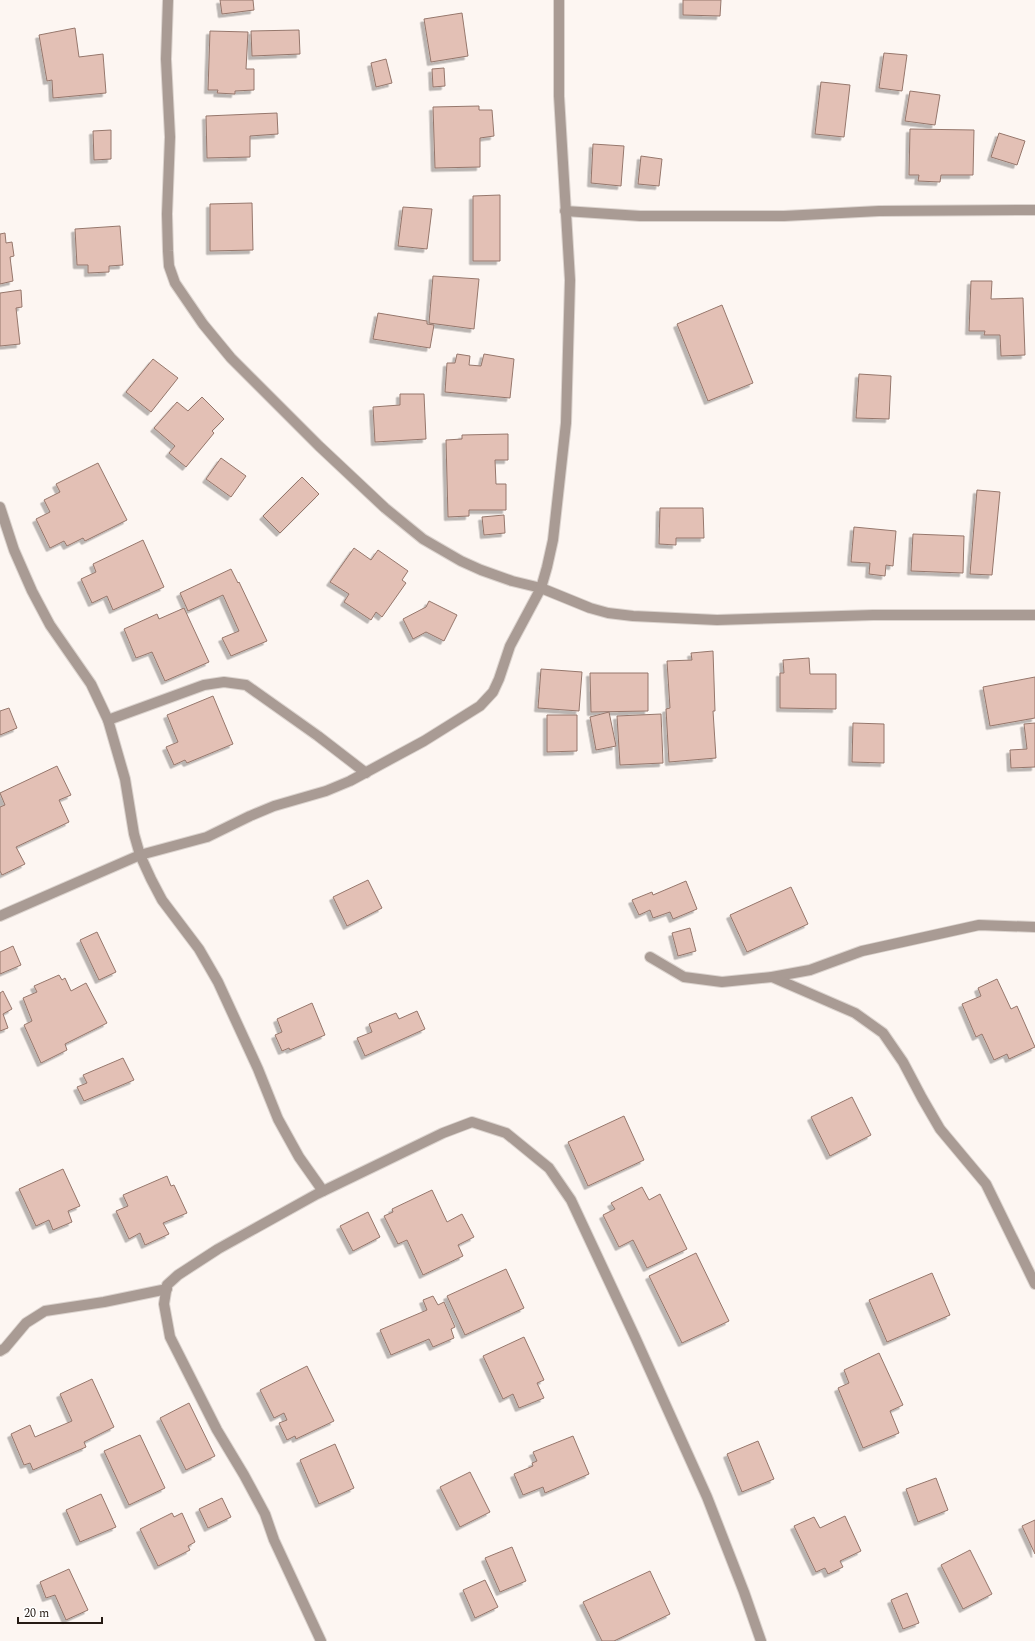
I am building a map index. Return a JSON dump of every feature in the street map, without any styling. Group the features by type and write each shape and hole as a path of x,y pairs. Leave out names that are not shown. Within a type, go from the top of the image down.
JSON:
{"street":[{"path":"168,0 166,59 170,137 167,214 169,266 172,274 185,298 231,358 319,446 385,508 423,539 461,561 481,570 512,581 541,588 569,600 608,613 657,618 717,620 873,615 1035,616"},
{"path":"0,916 140,855 207,838 274,806 326,791 366,773 424,741 485,702 493,692 510,646 541,588 553,540 566,424 570,280 559,96 559,0"},
{"path":"565,211 640,216 784,216 879,212 1035,210"},
{"path":"0,507 14,550 32,591 50,625 91,684 108,720 121,765 134,834 140,855 162,900 199,949 218,982 258,1068 278,1119 299,1157 323,1191"},
{"path":"108,720 204,685 224,682 246,685 318,736 366,773"},
{"path":"650,957 684,977 722,982 772,977 810,970 862,951 979,925 1035,927"},
{"path":"772,977 855,1013 883,1033 903,1062 940,1129 986,1184 1035,1284"},
{"path":"321,1641 274,1540 265,1514 217,1430 170,1337 164,1304 168,1285 178,1275 218,1249 323,1191 443,1133 472,1122 506,1133 549,1168 571,1200 707,1496 761,1641"},
{"path":"0,1351 5,1348 26,1323 45,1311 104,1302 167,1289"}],"building":[{"path":"220,0 253,0 254,10 222,14"},
{"path":"683,0 721,0 720,16 683,15"},
{"path":"462,13 468,56 431,62 424,19"},
{"path":"75,28 79,57 103,54 106,93 53,98 52,80 47,81 39,35"},
{"path":"299,30 300,54 252,56 251,31"},
{"path":"210,31 248,32 246,69 254,69 254,90 235,91 235,94 217,93 218,90 208,90"},
{"path":"884,53 907,55 902,91 879,88"},
{"path":"386,59 392,83 376,87 371,63"},
{"path":"444,68 445,86 433,87 432,69"},
{"path":"821,82 850,85 844,137 815,134"},
{"path":"910,91 940,95 935,125 905,121"},
{"path":"479,106 479,110 492,110 494,136 480,138 480,167 435,168 433,107"},
{"path":"277,113 278,134 250,136 250,157 207,158 206,116"},
{"path":"910,129 974,130 973,175 941,175 940,182 918,181 919,175 909,175"},
{"path":"111,130 111,159 94,160 93,131"},
{"path":"999,133 1025,141 1017,165 991,157"},
{"path":"593,144 624,146 621,186 591,183"},
{"path":"641,156 662,159 659,186 638,184"},
{"path":"500,195 500,261 473,261 473,196"},
{"path":"252,203 253,250 210,251 210,204"},
{"path":"403,207 432,209 427,249 398,246"},
{"path":"120,226 123,265 109,266 109,272 88,273 88,265 77,265 75,229"},
{"path":"5,233 6,243 12,242 14,256 10,257 13,281 0,284 0,234"},
{"path":"433,276 479,279 474,329 429,323"},
{"path":"971,281 992,281 991,299 1023,298 1025,355 1001,356 1000,335 984,335 985,331 969,331"},
{"path":"21,290 22,307 16,308 20,344 0,346 0,293"},
{"path":"722,305 753,383 708,401 677,324"},
{"path":"378,313 427,321 427,324 434,325 430,348 373,339"},
{"path":"457,354 470,356 469,365 481,366 484,354 514,359 510,398 445,392 447,363 455,363"},
{"path":"153,359 178,378 151,412 126,392"},
{"path":"859,374 891,376 889,419 856,418"},
{"path":"400,394 424,394 426,439 375,442 373,407 400,405"},
{"path":"202,397 224,419 212,431 214,433 186,467 169,453 175,446 154,428 177,402 188,411"},
{"path":"508,434 508,460 495,460 496,484 506,484 506,510 469,510 469,516 448,517 446,440 462,439 462,435"},
{"path":"221,458 246,476 231,497 206,479"},
{"path":"98,463 127,520 85,541 83,538 67,546 64,541 50,548 36,519 50,512 44,500 60,492 56,484"},
{"path":"302,477 319,494 280,533 263,516"},
{"path":"977,490 1000,492 992,575 970,574"},
{"path":"660,508 703,508 704,538 676,538 676,545 659,544"},
{"path":"504,515 505,533 484,535 482,517"},
{"path":"854,527 896,531 893,566 886,565 885,576 869,574 870,563 851,562"},
{"path":"913,534 964,536 963,573 911,571"},
{"path":"143,540 164,587 113,610 107,596 92,603 81,579 96,572 93,564"},
{"path":"354,548 371,560 378,550 408,571 402,580 406,583 382,617 376,612 371,620 344,602 349,594 330,582"},
{"path":"231,569 238,583 239,582 267,641 231,656 222,638 239,631 223,595 188,611 180,593"},
{"path":"429,601 457,615 444,641 426,632 413,639 403,619 426,607"},
{"path":"184,608 209,662 165,681 152,652 136,658 124,629 157,614 159,619"},
{"path":"713,651 715,711 713,711 716,758 669,762 666,709 670,708 667,661 692,660 691,653"},
{"path":"809,658 810,674 836,674 836,709 780,708 780,673 784,673 783,660"},
{"path":"541,669 582,672 579,711 538,708"},
{"path":"590,673 648,673 648,711 591,712"},
{"path":"1035,677 1035,718 990,726 983,687"},
{"path":"213,696 233,744 187,763 185,760 174,765 166,747 178,742 167,715"},
{"path":"9,708 17,728 0,735 0,711"},
{"path":"609,712 616,746 596,750 590,717"},
{"path":"661,714 663,763 620,765 617,716"},
{"path":"547,715 577,715 577,751 547,752"},
{"path":"853,723 884,724 884,763 852,762"},
{"path":"1035,723 1035,767 1011,768 1010,750 1027,749 1024,724"},
{"path":"57,766 71,795 59,800 69,822 16,847 25,864 2,875 0,871 0,807 5,805 0,793"},
{"path":"368,880 382,908 347,926 333,897"},
{"path":"686,881 697,909 673,919 670,912 653,918 650,910 639,915 632,900 652,892 653,895"},
{"path":"791,887 808,924 747,952 730,915"},
{"path":"690,928 696,951 678,956 672,933"},
{"path":"97,932 116,972 99,980 80,940"},
{"path":"13,946 21,965 0,974 0,952"},
{"path":"59,975 62,980 65,978 71,991 86,983 107,1023 65,1044 67,1050 41,1063 24,1025 32,1021 23,998 37,992 34,986"},
{"path":"997,979 1011,1009 1017,1006 1035,1047 1009,1059 1007,1054 994,1060 982,1034 976,1037 962,1004 981,996 978,988"},
{"path":"3,991 12,1009 3,1014 8,1028 0,1031 0,993"},
{"path":"312,1003 325,1035 290,1050 289,1048 282,1051 275,1035 282,1032 277,1019"},
{"path":"417,1011 425,1029 365,1056 357,1038 372,1032 369,1024 396,1013 399,1019"},
{"path":"123,1058 134,1080 84,1101 77,1087 87,1083 83,1075"},
{"path":"852,1097 871,1135 830,1156 811,1117"},
{"path":"624,1116 644,1160 588,1186 568,1142"},
{"path":"63,1169 80,1206 68,1211 72,1222 53,1230 49,1220 36,1226 19,1189"},
{"path":"167,1176 171,1186 174,1185 187,1213 163,1223 169,1234 145,1245 140,1233 129,1239 116,1211 128,1206 123,1195"},
{"path":"642,1187 649,1200 660,1194 687,1249 647,1268 633,1240 619,1247 603,1215 615,1209 611,1203"},
{"path":"432,1190 447,1222 462,1214 474,1237 458,1245 463,1256 423,1275 407,1240 398,1244 384,1216 393,1212 392,1209"},
{"path":"368,1212 380,1237 353,1251 340,1226"},
{"path":"696,1253 729,1321 682,1343 649,1276"},
{"path":"506,1269 524,1308 465,1335 447,1296"},
{"path":"932,1273 950,1315 887,1342 869,1300"},
{"path":"433,1296 438,1305 444,1302 455,1327 451,1329 454,1338 433,1347 429,1339 391,1355 380,1330 427,1310 423,1300"},
{"path":"524,1337 544,1380 537,1383 544,1398 519,1408 513,1394 503,1399 483,1356"},
{"path":"879,1353 903,1405 890,1411 899,1433 863,1448 838,1388 849,1383 844,1370"},
{"path":"307,1366 334,1421 296,1439 295,1436 287,1440 279,1423 287,1420 284,1413 274,1418 260,1390"},
{"path":"92,1379 114,1427 84,1442 86,1447 33,1470 30,1463 24,1465 11,1434 30,1425 35,1437 72,1421 60,1394"},
{"path":"189,1403 215,1456 186,1470 160,1418"},
{"path":"140,1435 165,1488 129,1505 104,1451"},
{"path":"573,1436 589,1474 545,1493 543,1487 523,1495 514,1474 533,1466 532,1463 537,1461 533,1452"},
{"path":"758,1441 774,1479 742,1492 727,1454"},
{"path":"335,1444 354,1488 319,1504 300,1460"},
{"path":"470,1472 490,1512 460,1527 440,1487"},
{"path":"936,1478 948,1510 918,1522 906,1489"},
{"path":"101,1494 116,1527 80,1542 66,1510"},
{"path":"222,1498 231,1517 208,1528 199,1509"},
{"path":"172,1513 174,1517 182,1513 195,1542 188,1546 190,1550 158,1566 140,1529"},
{"path":"845,1516 861,1551 840,1561 843,1567 828,1574 825,1568 816,1572 794,1526 814,1517 820,1528"},
{"path":"1035,1520 1035,1554 1022,1526"},
{"path":"512,1547 526,1581 500,1592 485,1558"},
{"path":"970,1550 992,1594 963,1609 941,1565"},
{"path":"69,1569 88,1610 66,1620 55,1595 46,1598 40,1582"},
{"path":"650,1571 670,1614 614,1641 602,1641 583,1602"},
{"path":"485,1580 498,1607 475,1618 463,1590"},
{"path":"907,1593 919,1623 903,1629 891,1600"}]}
